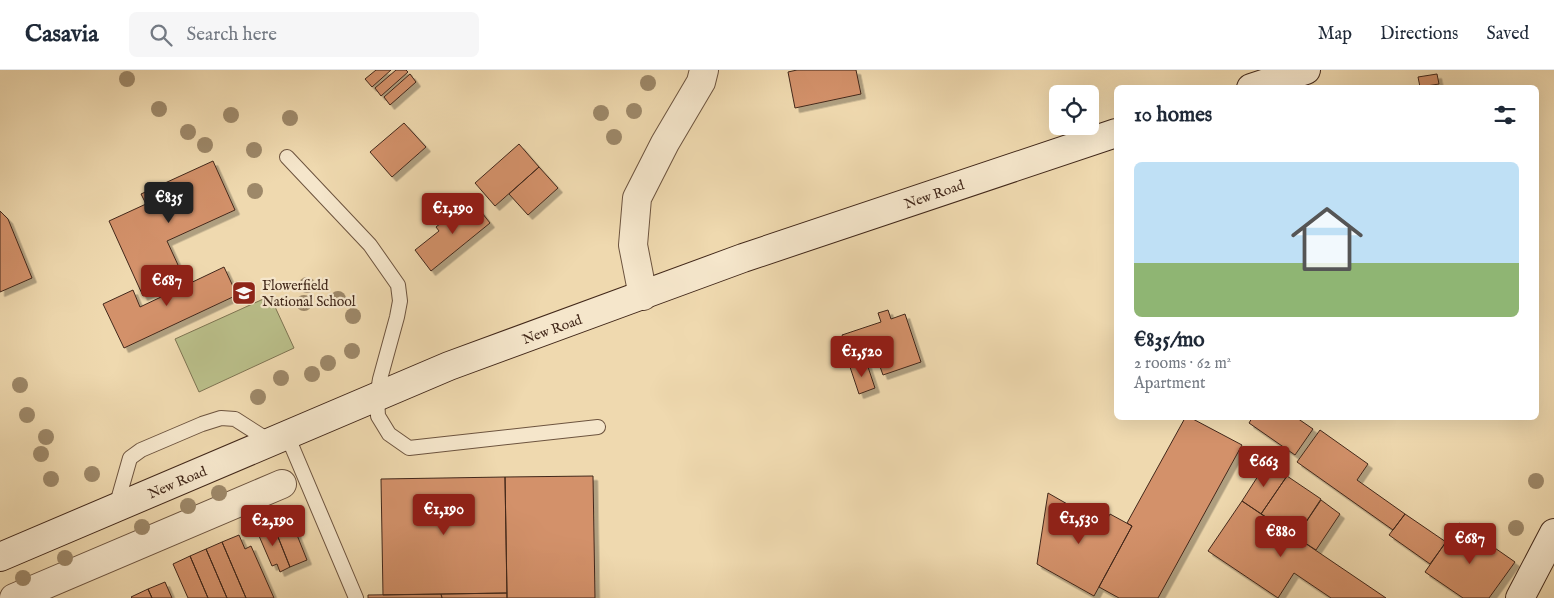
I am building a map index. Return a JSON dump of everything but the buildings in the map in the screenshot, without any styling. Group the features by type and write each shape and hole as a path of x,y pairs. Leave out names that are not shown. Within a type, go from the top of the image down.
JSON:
{"main road":[{"path":"643,296 633,245 637,198 665,143 700,82 704,70"},
{"path":"1260,85 1306,70"},
{"name":"New Road","path":"0,557 449,366 743,258 1114,134"},
{"path":"14,598 282,484"},
{"path":"1520,598 1554,533"}],"lane":[{"path":"287,157 370,244 398,285 400,301 377,397 378,416 388,434 409,448 598,426"},
{"path":"116,507 130,458 141,450 202,424 221,418 235,419 279,438 356,598"}],"green space":[{"path":"270,296 294,348 199,392 175,339"}],"place":[{"name":"Flowerfield National School","path":"244,293"}]}
